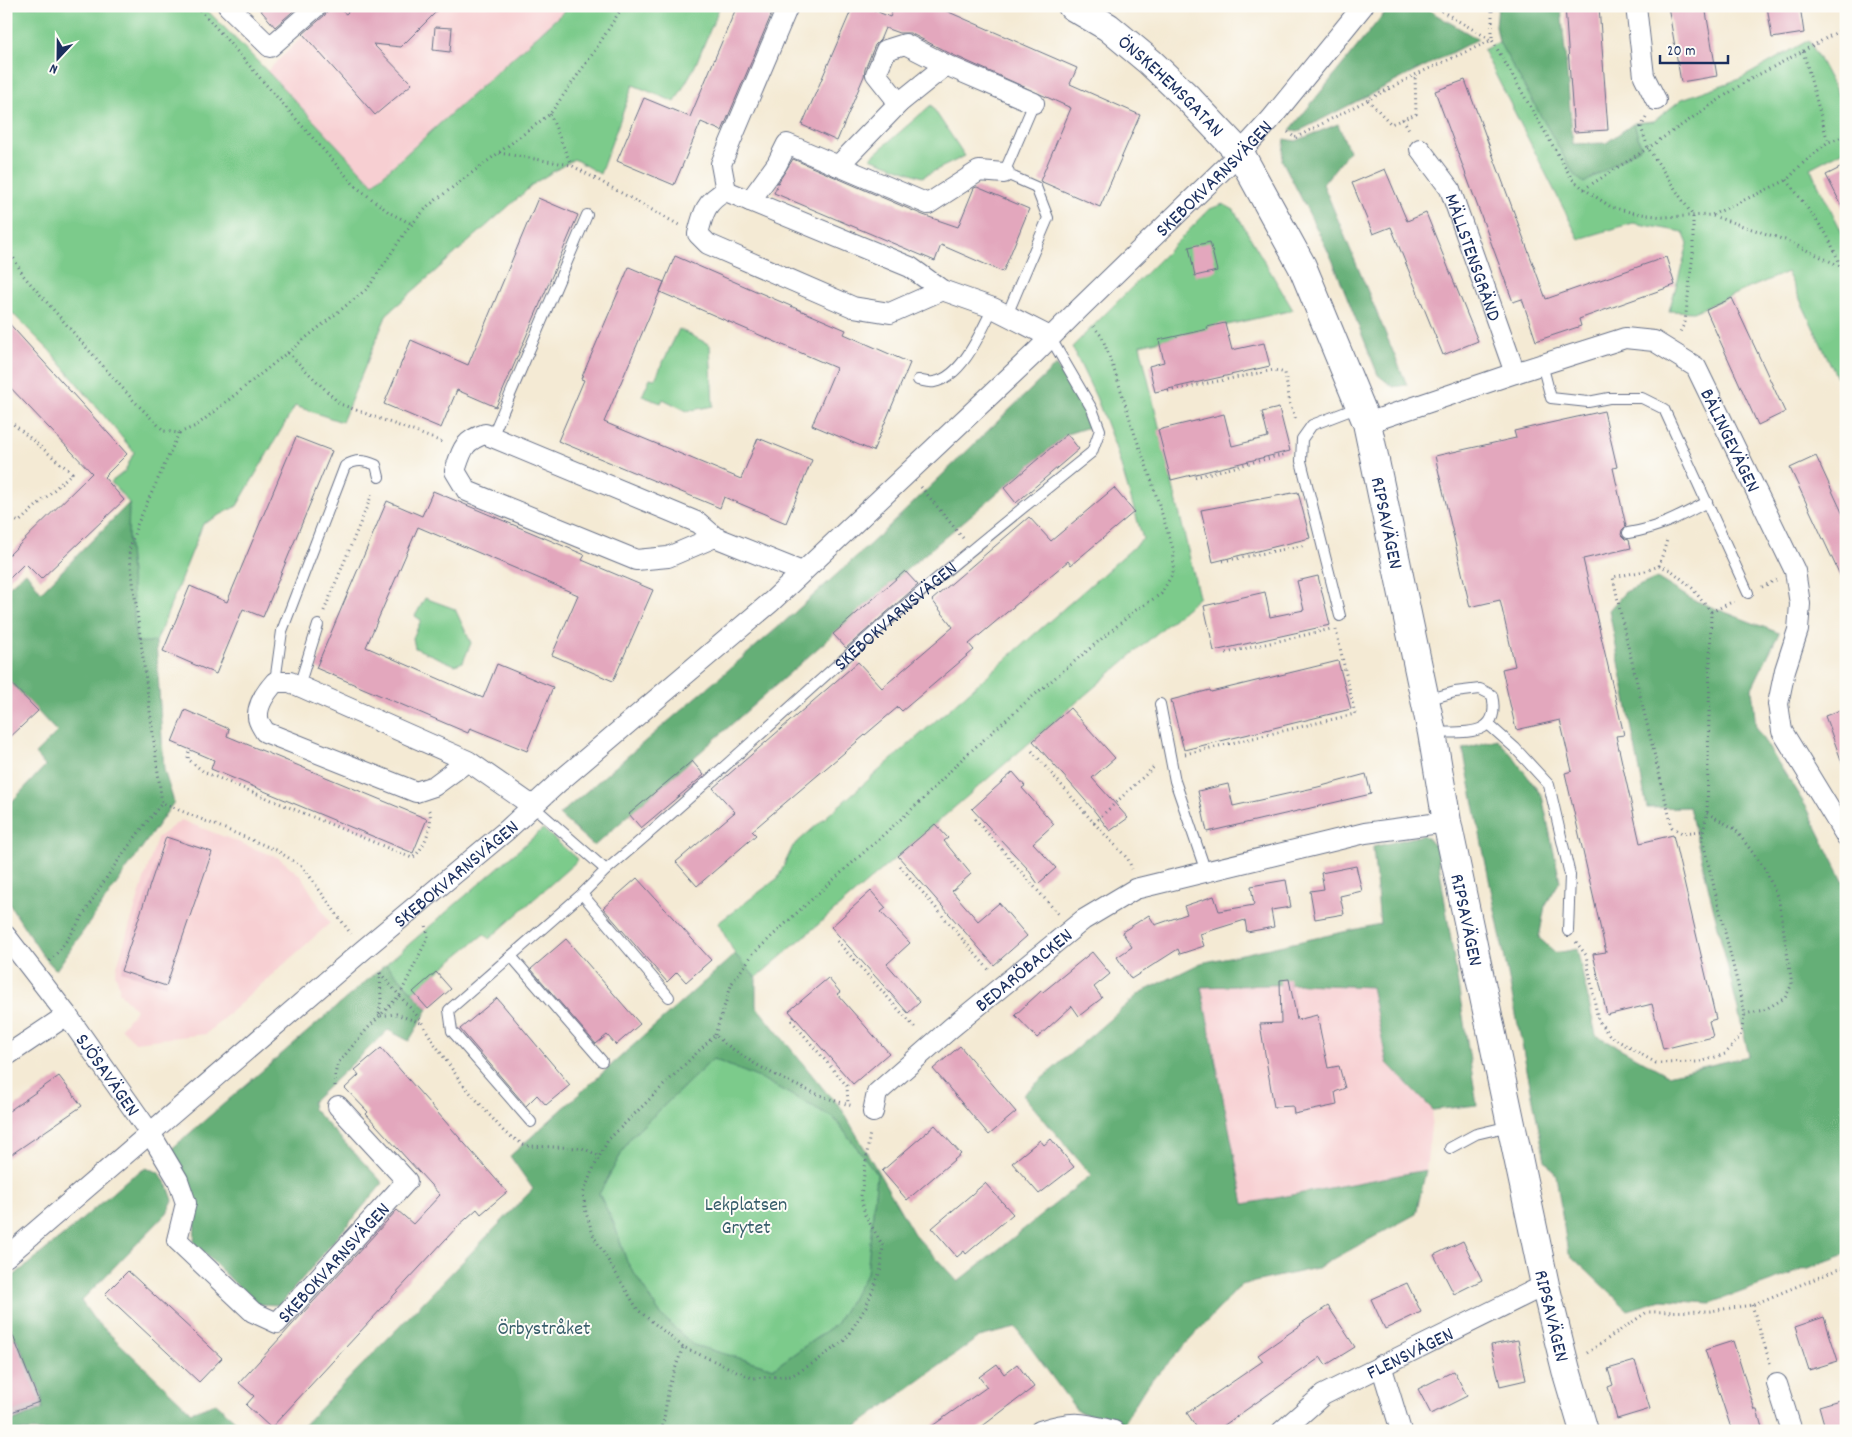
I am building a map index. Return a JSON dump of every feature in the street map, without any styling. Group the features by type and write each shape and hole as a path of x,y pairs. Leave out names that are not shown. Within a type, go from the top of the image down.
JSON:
{"street":[{"path":"228,6 270,47 318,6"},
{"path":"726,191 721,164 788,6"},
{"name":"ÖNSKEHEMSGATAN","path":"1072,6 1108,28 1150,62 1188,98 1240,153"},
{"name":"SKEBOKVARNSVÄGEN","path":"6,1257 771,602 1035,353 1240,153 1271,119 1363,6"},
{"path":"1636,6 1644,76 1656,100"},
{"path":"900,103 876,74 886,50 905,44 946,65 1034,103"},
{"path":"838,166 900,103 946,65"},
{"path":"750,202 777,164 787,144 928,204 979,171 1004,173"},
{"name":"MÄLLSTENSGRÄND","path":"1420,149 1450,189 1515,372"},
{"name":"RIPSAVÄGEN","path":"1240,153 1302,266 1363,415 1432,733 1447,822 1545,1285 1566,1370 1584,1431"},
{"path":"726,191 910,267 942,290 1000,311 1050,337"},
{"path":"726,191 714,198 706,209 698,234 708,244 853,307 890,313 942,290"},
{"name":"BÄLINGEVÄGEN","path":"1363,415 1515,372 1625,338 1654,341 1696,367 1795,572 1800,604 1798,630 1785,670 1778,704 1782,731 1846,836"},
{"path":"715,538 668,557 636,560 467,490 455,471 462,449 471,439 485,434 699,522 715,538 802,572"},
{"path":"275,682 267,691 260,704 258,718 265,732 416,792 434,786 468,761"},
{"name":"SKEBOKVARNSVÄGEN","path":"275,682 290,682 468,761 534,806"},
{"name":"BEDARÖBACKEN","path":"873,1112 877,1093 932,1045 1083,920 1138,888 1365,833 1447,822"},
{"name":"SJÖSAVÄGEN","path":"6,936 67,1016 150,1133"},
{"name":"SJÖSAVÄGEN","path":"6,1056 67,1016"},
{"name":"SKEBOKVARNSVÄGEN","path":"150,1133 178,1180 186,1203 177,1240 253,1312 277,1323 407,1181 338,1106"},
{"name":"FLENSVÄGEN","path":"1282,1431 1323,1395 1545,1285"},
{"path":"1381,1365 1401,1431"},
{"path":"1777,1384 1792,1431"},
{"path":"1040,1431 1059,1425 1081,1422 1114,1431"}],"lane":[{"path":"918,380 933,383 948,376 960,366 977,340 1000,311 1048,218 1036,188 1004,173 1034,103"},
{"path":"492,437 587,215"},
{"name":"SKEBOKVARNSVÄGEN","path":"531,1122 452,1031 449,1010 582,894 606,870 680,808 971,548 1092,452 1100,430 1092,409 1050,337"},
{"path":"1542,364 1551,398 1588,402 1609,398 1642,398 1664,409 1748,593"},
{"path":"1340,616 1301,461 1302,439 1312,425 1363,415"},
{"path":"275,682 282,631 345,466 353,461 365,460 376,465 379,477"},
{"path":"1628,533 1650,530 1672,521 1707,502"},
{"path":"299,686 318,625"},
{"path":"1425,700 1455,692 1480,689 1492,695 1495,708 1490,722 1482,730 1432,733"},
{"path":"1160,704 1175,781 1206,872"},
{"path":"1488,724 1515,748 1549,785 1570,875 1568,931"},
{"name":"SKEBOKVARNSVÄGEN","path":"534,806 606,870"},
{"path":"582,894 669,997"},
{"path":"511,956 602,1061"},
{"path":"1450,1148 1476,1134 1512,1126"}],"path":[{"path":"72,6 77,12"},
{"path":"197,6 355,186 390,213 412,224"},
{"path":"6,240 8,248 23,274 134,401 164,430 180,433 196,426 368,288 412,224 428,206 550,114 594,52 623,6"},
{"path":"1433,6 1492,40"},
{"path":"1492,6 1492,40 1572,179 1584,189 1611,207 1634,213 1663,217 1712,216 1785,240 1840,266"},
{"path":"1584,189 1745,82 1846,27"},
{"path":"1271,119 1295,138 1416,75 1492,40"},
{"path":"1803,51 1828,142"},
{"path":"1368,100 1390,124 1416,114 1416,75"},
{"path":"1656,100 1641,126 1648,148 1693,216 1693,253 1686,322 1670,351"},
{"path":"550,114 571,165"},
{"path":"1712,216 1787,180 1828,142 1846,136"},
{"path":"498,153 571,165 698,234"},
{"path":"1787,180 1827,235 1846,277"},
{"path":"715,1035 728,1047 791,1083 848,1105 873,1112 861,1196 865,1215 883,1246 881,1269 866,1307 845,1340 815,1362 791,1376 752,1378 683,1347 638,1310 594,1236 586,1213 583,1194 592,1170 608,1140 715,1035 732,983 753,954 922,800 962,759 1026,702 1136,610 1161,594 1173,573 1174,552 1117,378 1102,337 1080,308"},
{"path":"288,353 340,404 462,449"},
{"path":"1168,391 1274,370 1285,373 1290,404 1302,439"},
{"path":"6,418 72,473 19,522 6,516"},
{"path":"37,976 66,943 99,889 162,803 130,551 136,525 180,433"},
{"path":"1195,477 1302,450"},
{"path":"909,472 971,548"},
{"path":"318,625 379,477"},
{"path":"1659,566 1672,521"},
{"path":"1223,561 1321,542"},
{"path":"1568,931 1586,955 1598,1020 1610,1036 1656,1063 1700,1062 1725,1054 1740,1037 1745,1014 1702,838 1704,831 1707,813 1711,612 1692,588 1671,570 1659,566 1645,571 1613,576 1672,827 1682,833 1704,831"},
{"path":"1094,823 1156,765 1171,758 1355,714 1336,631 1337,628 1226,653"},
{"path":"1032,751 1128,859 1138,888"},
{"path":"189,752 188,759 204,772 412,858 418,855 432,823 431,813 416,792"},
{"path":"162,803 276,850 302,867 363,950"},
{"path":"1707,813 1735,829 1765,869 1779,901 1792,984 1785,998 1764,1010 1745,1014"},
{"path":"975,819 1072,930"},
{"path":"900,866 1003,986"},
{"path":"338,1106 335,1074 338,1063 400,995 428,937 426,924"},
{"path":"837,941 932,1045"},
{"path":"379,1016 381,999 380,973"},
{"path":"379,1016 396,1014 422,1024"},
{"path":"794,1017 791,1020 847,1086 848,1105"},
{"path":"1566,1370 1595,1346 1647,1312 1710,1311 1752,1305 1846,1266"},
{"path":"1752,1305 1777,1384"},
{"path":"662,1431 669,1386 683,1347"}],"shaded area":[{"path":"334,6 570,6 373,184 267,71"},
{"path":"181,820 279,858 301,876 330,923 206,1034 135,1042 121,1028 136,1010 119,992 115,973 157,838"},
{"path":"1301,984 1372,987 1387,1063 1433,1110 1426,1170 1244,1204 1201,987"},
{"path":"16,1337 42,1395 42,1409 9,1423 12,1431 6,1431 6,1341"}],"green space":[{"path":"6,6 203,6 373,184 570,6 720,6 695,66 675,102 633,85 600,174 574,159 536,182 387,314 342,422 295,406 237,506 203,524 156,642 136,643 128,535 129,503 111,482 125,471 134,452 50,351 6,307"},
{"path":"1390,6 1425,6 1435,14 1478,39 1297,132 1290,130"},
{"path":"1498,6 1561,6 1573,144 1606,143 1634,123 1641,147 1584,183 1575,176 1499,42 1496,26"},
{"path":"1809,40 1846,110 1846,149 1810,168 1846,240 1846,397 1787,272 1693,312 1669,311 1688,244 1683,232 1633,223 1579,239 1483,50 1499,42 1575,176 1584,183 1641,147 1634,123 1654,121 1682,99 1742,78"},
{"path":"931,105 965,156 922,177 870,158"},
{"path":"1338,124 1349,151 1323,184 1407,385 1393,387 1378,375 1332,259 1282,160 1285,139 1296,141"},
{"path":"1223,204 1234,210 1293,310 1140,345 1199,597 756,978 735,954 718,923 778,878 793,846 1143,539 1115,446 1096,397 1072,347 1210,209"},
{"path":"679,329 710,345 713,406 687,411 663,399 661,403 642,396 650,378 655,379"},
{"path":"1056,365 1085,413 1089,427 1067,434 905,571 594,846 559,815 783,623 880,535"},
{"path":"129,503 128,535 136,642 156,642 164,770 174,802 56,970 43,956 6,899 6,808 45,766 35,754 57,732 6,678 6,589 26,572 41,592"},
{"path":"1657,578 1691,599 1779,633 1752,688 1756,728 1807,808 1846,887 1846,1254 1711,1303 1662,1300 1628,1310 1568,1253 1556,1175 1545,1160 1463,749 1497,739 1511,754 1542,796 1560,881 1545,906 1539,938 1556,953 1577,949 1596,1035 1668,1075 1749,1056 1689,807 1647,808 1609,610 1625,592"},
{"path":"425,598 455,609 471,643 463,662 455,665 415,648 413,638 421,620 415,616"},
{"path":"543,829 578,860 489,939 484,934 413,992 386,964"},
{"name":"Örbystråket","path":"1423,835 1436,845 1477,1105 1433,1110 1387,1063 1371,987 1301,984 1201,987 1244,1204 1426,1170 1416,1214 1317,1268 1241,1285 1145,1388 1124,1422 1078,1412 1016,1328 979,1337 850,1431 298,1431 533,1189 510,1156 735,954 756,978 756,1006 826,1092 840,1106 914,1234 958,1282 1091,1175 1023,1095 1140,993 1201,963 1380,924 1373,847","holes":["713,1059 762,1079 834,1118 877,1174 867,1273 836,1324 774,1368 693,1345 661,1315 627,1262 614,1224 599,1194 630,1138"]},
{"path":"386,964 428,1009 409,1041 388,1030 312,1102 313,1109 383,1183 280,1305 256,1304 194,1243 196,1203 184,1175 168,1152"},
{"name":"Lekplatsen Grytet","path":"713,1059 762,1079 834,1118 877,1174 867,1273 836,1324 774,1368 693,1345 661,1315 627,1262 614,1224 599,1194 630,1138"},
{"path":"146,1168 158,1172 168,1186 173,1200 167,1213 81,1301 93,1318 191,1412 216,1403 247,1431 12,1431 9,1423 42,1409 42,1395 16,1338 6,1341 6,1282 70,1230 128,1179"}],"building":[{"path":"257,6 299,6 275,27"},
{"path":"329,6 335,6 346,14 354,6 442,6 401,47 373,44 412,84 375,115 303,34 325,15"},
{"path":"737,6 775,6 722,131 701,122 674,185 617,161 644,98 690,117"},
{"path":"853,6 864,6 890,17 895,6 935,6 1077,68 1070,84 1140,115 1100,207 1040,181 1071,108 951,54 910,33 899,33 885,28 880,40 875,45 837,141 802,125"},
{"path":"1565,6 1599,6 1608,130 1574,132"},
{"path":"1668,6 1705,6 1717,76 1681,82"},
{"path":"1767,6 1800,6 1804,33 1772,38"},
{"path":"435,27 452,28 450,52 433,50"},
{"path":"1465,80 1546,299 1666,257 1675,285 1579,319 1581,326 1536,341 1522,299 1513,302 1435,91"},
{"path":"793,159 923,215 958,227 974,188 977,187 1029,209 1003,272 941,245 935,261 774,193"},
{"path":"1846,165 1846,214 1826,175"},
{"path":"1385,169 1407,221 1426,213 1478,341 1443,355 1391,227 1373,234 1352,183"},
{"path":"538,198 578,215 496,407 457,390 441,428 384,404 411,340 468,365"},
{"path":"1210,242 1217,271 1195,276 1189,247"},
{"path":"675,256 846,330 844,334 910,363 873,451 812,425 836,368 660,292"},
{"path":"629,267 664,282 604,422 741,479 758,438 812,460 786,523 724,497 720,508 558,441 584,380 581,379"},
{"path":"1732,298 1785,412 1758,425 1706,310"},
{"path":"6,320 127,454 104,477 124,500 41,579 25,563 6,582 6,558 92,473 6,383"},
{"path":"1225,323 1232,350 1264,343 1270,366 1155,392 1149,366 1164,362 1159,340 1208,329 1207,327"},
{"path":"1279,408 1290,451 1171,480 1158,430 1224,414 1232,446 1268,437 1262,412"},
{"path":"1604,411 1617,467 1613,468 1626,526 1622,530 1621,535 1629,540 1631,548 1583,559 1624,735 1616,736 1640,843 1673,835 1716,1019 1709,1021 1713,1037 1663,1049 1652,1004 1607,1015 1593,954 1606,952 1565,773 1572,771 1560,720 1516,730 1502,669 1515,666 1500,600 1470,607 1435,456 1516,438 1514,431"},
{"path":"1067,434 1079,449 1016,503 1004,488"},
{"path":"296,437 332,451 263,617 243,609 216,674 163,651 190,586 227,602"},
{"path":"1816,456 1846,521 1846,588 1790,468"},
{"path":"1114,488 1134,512 1071,565 1068,561 969,644 974,650 902,711 898,707 752,831 756,835 697,886 676,862 735,812 713,788 858,662 882,688 953,627 932,600 1029,517 1051,541"},
{"path":"433,491 585,555 582,560 653,590 613,681 552,655 578,595 418,527 366,647 483,698 497,664 553,687 527,751 470,728 468,733 316,668 387,501 422,516"},
{"path":"1298,492 1310,538 1213,562 1201,510"},
{"path":"905,571 918,585 846,648 833,634"},
{"path":"1318,576 1330,625 1214,651 1204,606 1265,592 1270,617 1304,610 1297,581"},
{"path":"1338,661 1351,709 1184,750 1171,700"},
{"path":"6,678 38,711 6,741"},
{"path":"1070,708 1115,758 1092,778 1128,818 1110,831 1033,741"},
{"path":"1846,708 1846,767 1844,768 1825,716"},
{"path":"185,710 229,729 227,736 427,819 413,853 211,769 214,760 172,742"},
{"path":"692,761 704,775 641,828 629,814"},
{"path":"1013,772 1025,786 1022,788 1054,824 1033,843 1056,868 1038,884 1027,868 972,809"},
{"path":"1366,774 1371,794 1207,832 1198,791 1228,784 1233,806"},
{"path":"935,824 948,838 944,841 971,874 952,891 978,921 999,903 1027,936 994,965 898,856"},
{"path":"166,837 212,852 166,986 121,971"},
{"path":"1356,866 1362,891 1340,896 1344,914 1315,919 1310,891 1324,889 1321,873"},
{"path":"637,878 711,960 686,982 677,972 667,982 603,908"},
{"path":"1286,880 1291,907 1271,910 1274,927 1247,932 1245,920 1200,934 1204,946 1180,954 1178,949 1131,979 1117,957 1132,947 1122,932 1149,915 1155,925 1187,914 1184,906 1214,896 1219,911 1254,905 1251,886"},
{"path":"871,891 886,908 881,912 910,943 887,964 920,1002 908,1013 831,927"},
{"path":"566,939 640,1024 616,1045 607,1035 596,1044 531,969"},
{"path":"1092,952 1110,974 1094,987 1102,998 1079,1016 1072,1006 1037,1038 1015,1015 1041,991 1043,992"},
{"path":"436,972 451,989 428,1009 413,992"},
{"path":"828,978 840,992 837,994 889,1053 853,1084 789,1011"},
{"path":"1289,979 1297,1020 1317,1015 1328,1068 1339,1066 1345,1088 1335,1092 1337,1105 1294,1114 1293,1106 1274,1107 1260,1024 1281,1023 1280,980"},
{"path":"497,998 570,1085 546,1105 537,1095 526,1106 460,1029"},
{"path":"960,1046 1016,1112 989,1135 933,1069"},
{"path":"381,1048 507,1192 481,1214 477,1209 457,1227 271,1428 246,1405 254,1396 239,1383 397,1210 413,1224 440,1195 366,1114 368,1112 345,1088 359,1075 355,1070"},
{"path":"59,1076 82,1106 6,1158 6,1113"},
{"path":"935,1125 961,1154 907,1200 882,1171"},
{"path":"1051,1139 1074,1167 1039,1194 1012,1163 1040,1140 1044,1145"},
{"path":"985,1183 1013,1214 966,1254 964,1251 957,1257 932,1228"},
{"path":"1463,1241 1482,1280 1454,1294 1434,1255"},
{"path":"128,1271 222,1358 199,1382 105,1294"},
{"path":"1407,1283 1421,1312 1385,1329 1371,1299"},
{"path":"1328,1306 1355,1347 1326,1365 1321,1357 1216,1431 1199,1431 1187,1413 1263,1361 1258,1355"},
{"path":"1824,1317 1838,1361 1809,1370 1795,1327"},
{"path":"8,1323 39,1402 6,1414 6,1324"},
{"path":"1518,1340 1526,1380 1500,1386 1491,1345"},
{"path":"1733,1341 1763,1431 1732,1431 1705,1350"},
{"path":"1635,1361 1650,1409 1617,1419 1608,1387 1613,1385 1608,1369"},
{"path":"997,1364 1004,1374 1017,1364 1034,1387 976,1431 925,1431 987,1387 979,1377"},
{"path":"1454,1371 1467,1396 1431,1414 1418,1389"},
{"path":"1846,1398 1846,1431 1826,1431 1819,1406"}]}
